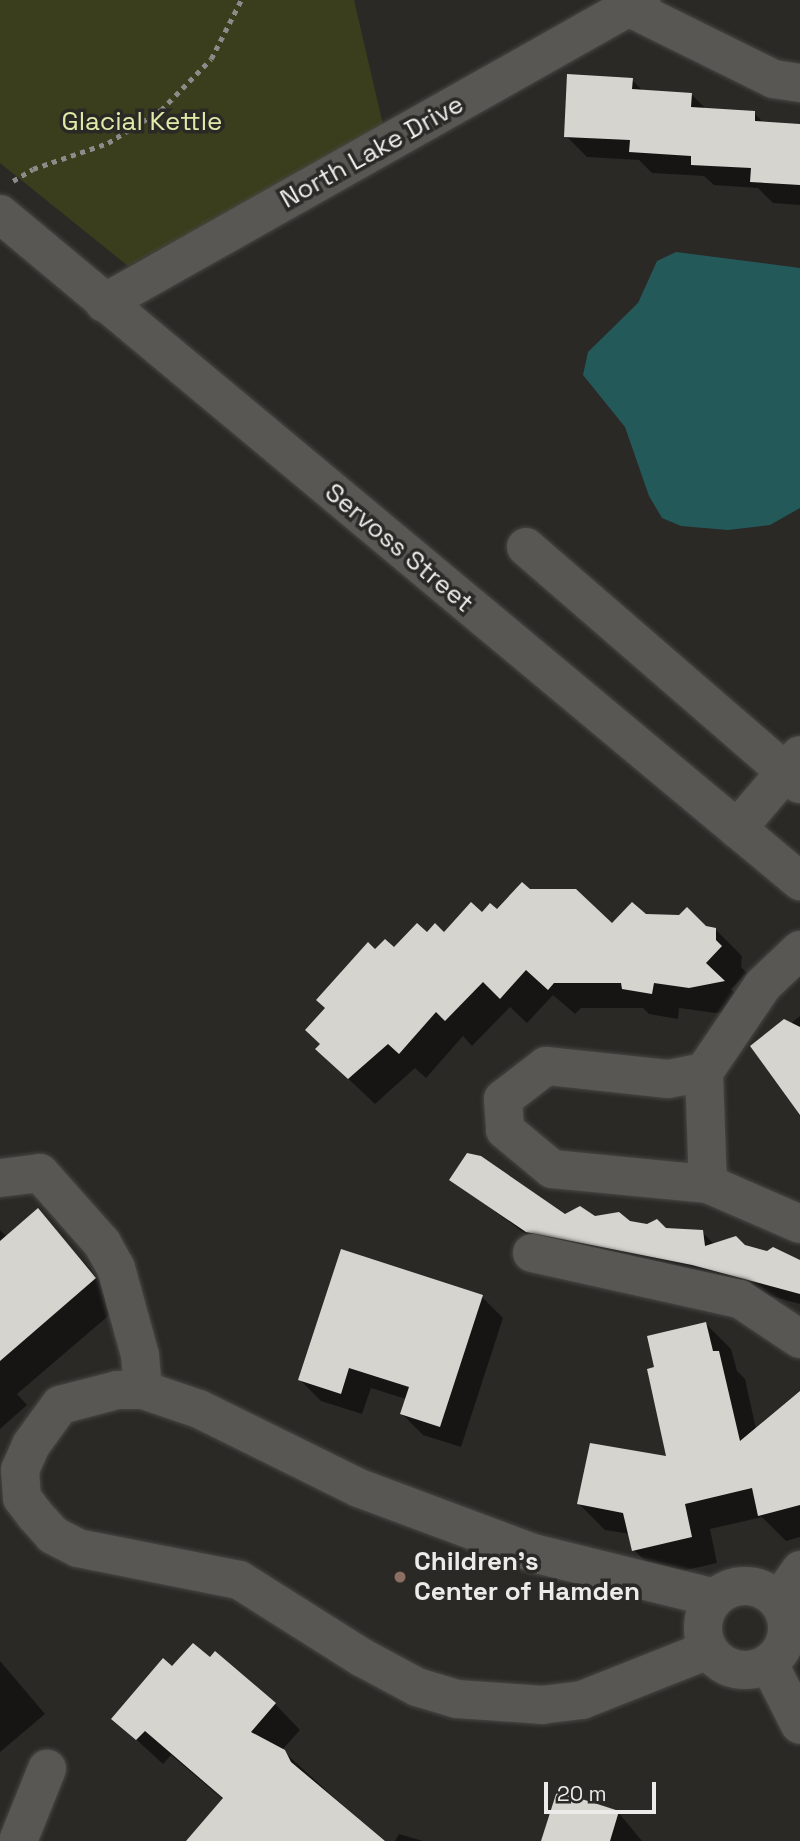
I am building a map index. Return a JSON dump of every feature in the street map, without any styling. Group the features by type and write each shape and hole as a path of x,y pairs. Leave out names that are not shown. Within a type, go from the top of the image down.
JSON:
{"street":[{"path":"634,4 774,79 800,83"},
{"name":"North Lake Drive","path":"104,303 634,4"},
{"name":"Servoss Street","path":"4,200 104,303 800,881"},
{"path":"526,547 795,770 737,829"},
{"path":"708,1184 704,1072 763,985 800,950"},
{"path":"704,1072 668,1079 547,1066 503,1099 505,1130 552,1169 708,1184 800,1224"},
{"path":"0,1178 40,1173 102,1243 116,1268 140,1355 143,1390"},
{"path":"532,1253 740,1299 800,1339"},
{"path":"708,1650 582,1700 543,1705 457,1699 417,1687 360,1657 239,1580 78,1548 53,1535 22,1497 20,1470 31,1446 60,1405 117,1390 143,1390 199,1409 359,1488 533,1553 715,1598"},
{"path":"778,1601 800,1570"},
{"path":"740,1586 754,1586 778,1601 788,1627 779,1654 769,1664 742,1671 728,1668 708,1650 702,1622 715,1598 740,1586"},
{"path":"769,1664 800,1725"},
{"path":"18,1841 47,1769"}],"path":[{"path":"4,200 33,169 108,144 161,110 211,60 241,0"}],"green space":[{"name":"Glacial Kettle","path":"0,0 354,0 384,129 128,266 0,163"}],"water":[{"path":"676,252 800,268 800,508 770,525 728,530 681,526 662,518 649,496 625,427 583,375 588,352 638,303 657,261"}],"building":[{"path":"567,74 633,78 632,89 692,93 691,107 755,111 755,121 800,124 800,185 750,182 751,168 691,165 691,156 629,152 630,140 564,137"},
{"path":"522,882 530,889 576,889 612,923 632,902 646,914 679,915 687,907 706,926 716,928 716,940 722,946 706,963 725,981 689,988 654,983 652,994 622,989 621,983 554,983 548,990 526,970 500,999 483,982 445,1021 436,1012 399,1054 388,1044 348,1079 315,1049 320,1044 305,1030 325,1008 316,1000 368,942 375,949 385,939 394,947 417,923 427,932 435,923 444,932 471,902 482,912 490,903 497,909"},
{"path":"784,1019 800,1027 800,1115 750,1046"},
{"path":"467,1153 481,1156 565,1214 580,1206 595,1216 619,1212 630,1221 647,1224 657,1219 666,1228 703,1230 705,1246 736,1236 745,1245 767,1251 773,1247 800,1260 800,1294 692,1265 526,1232 449,1180"},
{"path":"38,1208 96,1278 0,1361 0,1241"},
{"path":"341,1249 483,1295 440,1427 400,1414 409,1387 349,1368 341,1394 298,1380"},
{"path":"706,1322 713,1351 719,1351 740,1441 800,1391 800,1505 758,1516 752,1488 685,1504 692,1537 632,1551 623,1513 577,1504 590,1443 666,1456 647,1369 654,1367 647,1336"},
{"path":"193,1643 210,1657 215,1651 276,1703 251,1732 285,1750 291,1762 385,1841 186,1841 223,1798 145,1731 136,1740 111,1719 163,1658 172,1666"},
{"path":"557,1791 619,1811 610,1841 541,1841"}],"place":[{"name":"Children's Center of Hamden","path":"400,1577"}]}
